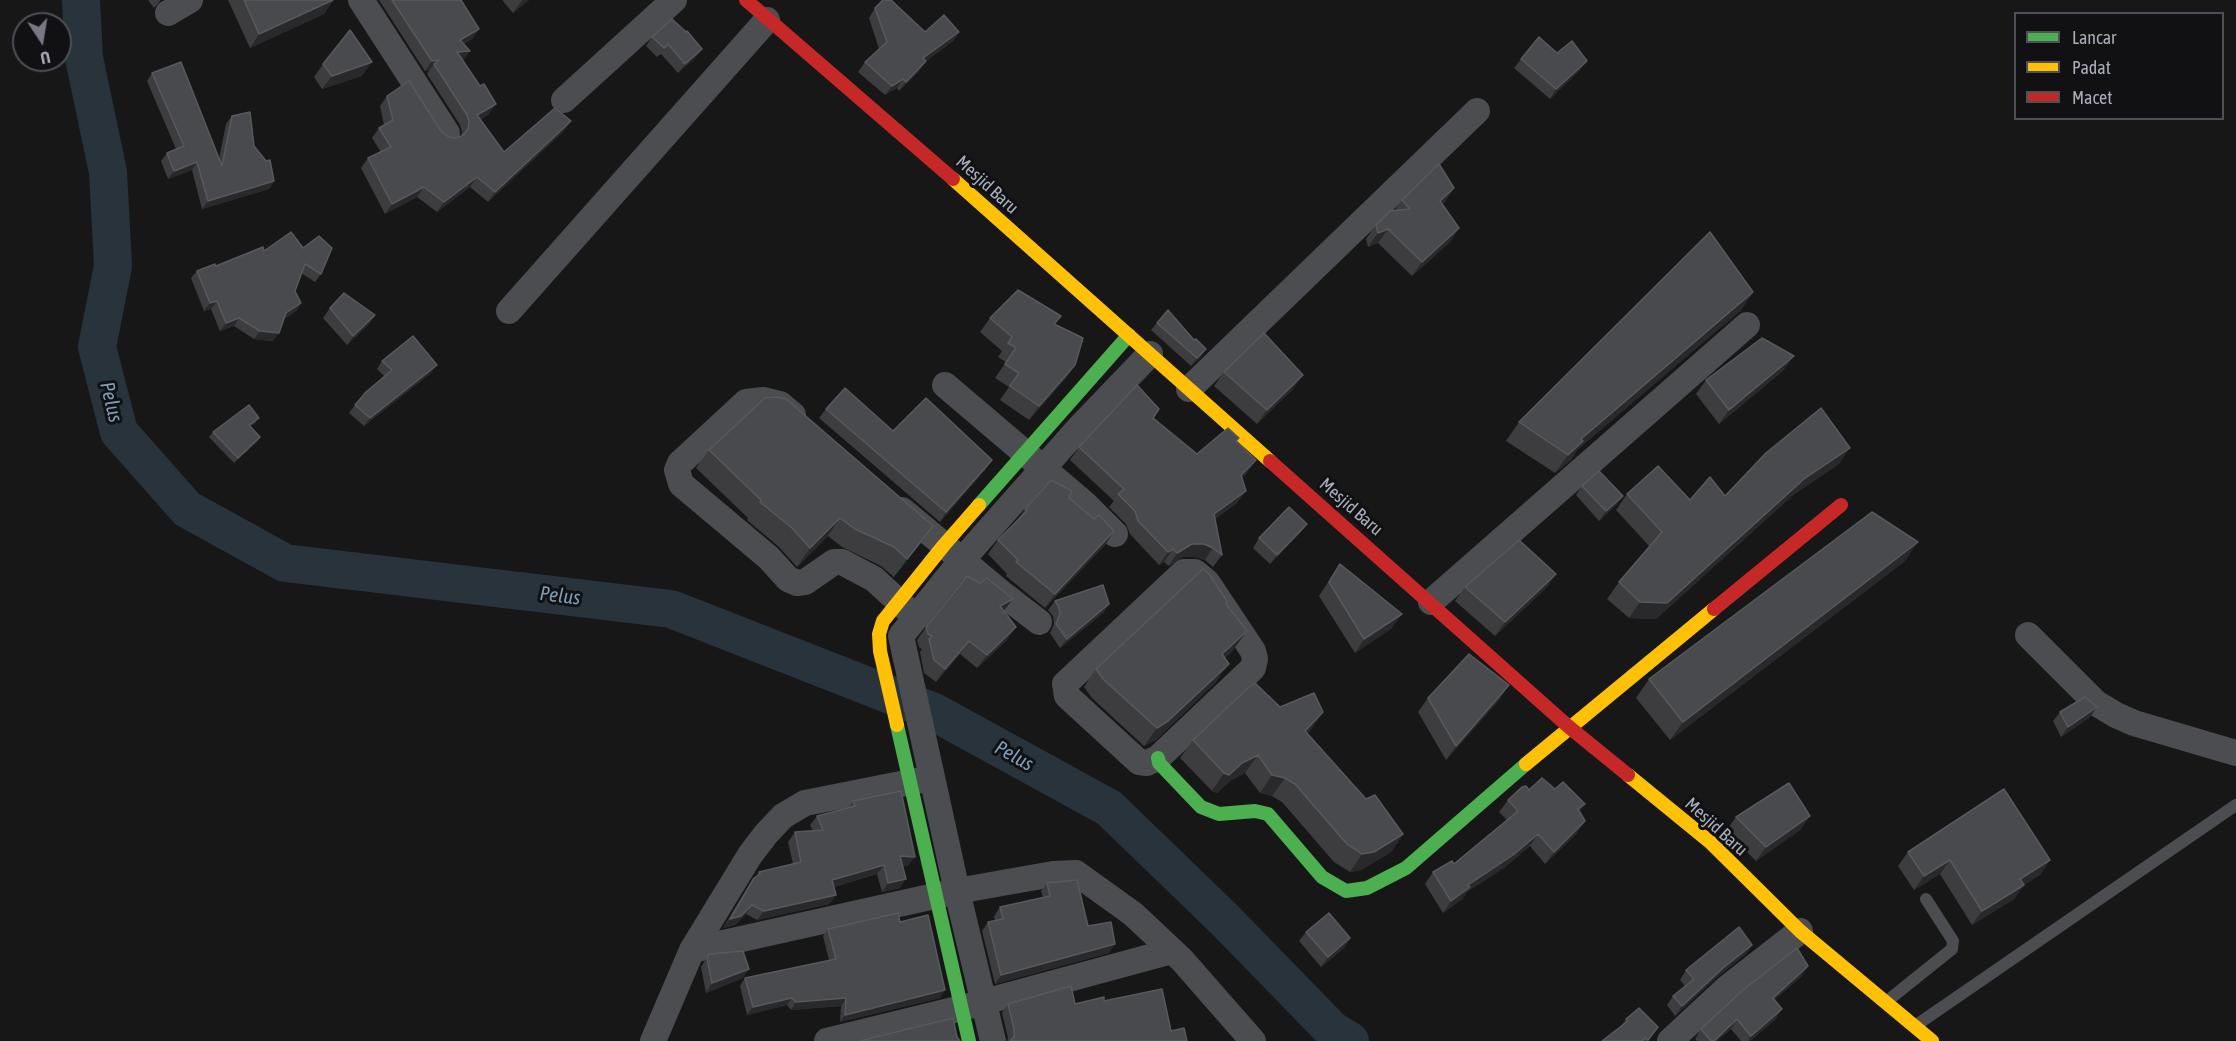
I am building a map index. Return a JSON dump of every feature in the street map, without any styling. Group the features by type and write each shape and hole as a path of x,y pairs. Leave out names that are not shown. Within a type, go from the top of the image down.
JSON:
{"street":[{"path":"168,13 190,0"},
{"path":"361,0 447,134"},
{"path":"564,100 674,0"},
{"name":"Mesjid Baru","path":"746,0 936,164 1569,727 1710,842 1800,931 1932,1041"},
{"path":"509,310 767,20"},
{"path":"1189,389 1477,111"},
{"path":"1431,602 1747,325"},
{"path":"993,1041 973,1004 891,649 901,636 907,609 1034,460 1129,335"},
{"path":"1034,460 1150,354"},
{"path":"945,385 1085,504 1115,534"},
{"path":"814,434 780,404 764,400 749,401 680,463 677,470 678,476 681,484 769,558 788,579 797,584 805,582 834,562 842,562 874,579 907,609"},
{"path":"883,493 1039,622"},
{"path":"1158,758 1159,763 1201,807 1218,814 1255,811 1268,814 1322,877 1346,891 1367,888 1406,868 1569,727 1841,505"},
{"path":"1184,572 1194,572 1207,582 1253,651 1255,659 1253,668 1158,758 1147,763 1139,762 1067,696 1065,684 1184,572"},
{"path":"2028,635 2096,703 2116,715 2134,723 2236,753"},
{"path":"653,1041 692,950 765,834 783,816 805,803 920,773"},
{"path":"692,950 947,894 1053,874 1076,873 1132,914 1172,951 1253,1041"},
{"path":"1670,1041 1726,988 1800,931"},
{"path":"827,1041 1172,951"},
{"path":"969,1041 973,1004"}],"lane":[{"path":"1914,1027 2236,806"},
{"path":"1885,1002 1952,949 1953,940 1926,899"}],"building":[{"path":"244,0 333,0 259,34"},
{"path":"392,0 461,0 479,29 460,40 470,51 457,52 480,86 484,84 496,104 477,115 504,152 555,108 571,121 495,192 477,177 444,202 424,187 392,204 368,158 391,147 379,128 393,120 387,96 409,81 441,131 447,136 454,138 462,136 468,129 469,122 467,115 434,64 439,60 432,61"},
{"path":"883,0 891,0 925,32 944,15 959,32 923,58 926,61 906,82 903,79 892,86 865,62 887,42 875,8"},
{"path":"672,19 687,31 702,49 685,64 668,44 664,48 652,37"},
{"path":"350,30 372,62 332,76 323,64"},
{"path":"1539,37 1557,53 1572,41 1587,61 1556,89 1521,59"},
{"path":"181,62 222,166 232,116 250,112 254,146 266,161 270,160 274,181 208,201 197,162 174,171 167,153 184,146 152,73"},
{"path":"1439,164 1454,188 1440,201 1459,228 1422,262 1388,229 1378,233 1376,225 1390,211 1410,209 1402,200"},
{"path":"291,232 303,248 319,236 332,248 321,274 305,264 295,291 301,303 286,313 279,333 260,331 239,318 226,323 217,301 210,303 197,271 263,247 264,251"},
{"path":"1710,232 1753,292 1581,439 1583,441 1568,455 1519,422"},
{"path":"1018,290 1061,316 1054,324 1083,338 1075,365 1039,406 1010,386 1019,373 1005,364 1016,348 1008,343 1012,337 990,318"},
{"path":"344,293 375,315 353,336 330,308"},
{"path":"1168,310 1194,340 1196,339 1206,349 1197,358 1157,323"},
{"path":"1264,333 1303,375 1267,410 1224,372"},
{"path":"413,336 437,365 370,418 355,405 366,392 392,370 382,361"},
{"path":"1762,338 1794,356 1729,410 1706,380"},
{"path":"1137,385 1159,409 1153,418 1197,454 1228,428 1239,438 1236,441 1256,460 1241,475 1246,491 1214,514 1222,555 1204,544 1192,544 1177,553 1173,549 1168,552 1138,521 1135,511 1118,494 1124,489 1079,447"},
{"path":"845,388 893,431 926,398 992,460 946,512 826,409"},
{"path":"765,398 786,399 933,526 907,559 894,547 855,529 840,518 810,548 792,528 760,502 761,500 709,450"},
{"path":"249,405 259,418 249,425 260,437 238,458 213,432"},
{"path":"1821,408 1850,448 1804,479 1667,603 1640,602 1619,582 1662,532 1627,494 1658,466 1690,500 1710,477 1725,496 1766,453"},
{"path":"1599,471 1623,496 1606,511 1582,486"},
{"path":"1051,480 1072,491 1069,498 1094,519 1099,515 1114,531 1055,594 1016,562 1018,560 998,540 1027,511 1025,509"},
{"path":"1289,507 1307,524 1277,555 1259,538"},
{"path":"1872,512 1918,542 1683,722 1649,679"},
{"path":"1519,540 1556,574 1505,622 1465,587"},
{"path":"1340,564 1402,614 1364,639 1329,582"},
{"path":"1203,569 1209,574 1227,601 1226,604 1247,631 1222,654 1229,664 1168,721 1157,728 1104,680 1096,669"},
{"path":"967,576 980,583 987,578 1013,599 1000,606 1016,627 987,655 969,641 945,669 934,660 929,639 932,636 928,634 926,627"},
{"path":"1103,585 1109,604 1067,639 1056,624 1060,614 1055,601"},
{"path":"1469,654 1509,685 1456,746 1428,698"},
{"path":"1255,683 1280,707 1314,693 1323,712 1305,731 1366,799 1375,795 1403,834 1374,852 1362,854 1347,844 1295,784 1285,778 1272,775 1258,755 1242,763 1229,775 1224,773 1193,740"},
{"path":"2085,697 2097,707 2068,727 2060,712"},
{"path":"1542,778 1555,789 1563,782 1585,804 1578,809 1585,821 1554,852 1538,834 1513,855 1468,885 1470,887 1451,901 1433,872 1452,861 1454,864 1518,811 1508,800 1522,787 1526,786 1529,790"},
{"path":"1789,783 1810,816 1766,847 1736,817"},
{"path":"2004,789 2050,860 2020,879 2024,885 1982,911 1950,860 1924,876 1908,852"},
{"path":"901,791 915,857 900,856 906,879 888,883 884,865 832,880 836,895 764,911 752,905 741,916 730,919 754,878 760,874 759,872 801,862 795,832 823,830 817,816 855,806 853,801"},
{"path":"1077,880 1088,926 1111,922 1115,944 1001,975 988,922 1003,919 1000,907 1050,896 1047,883"},
{"path":"898,913 900,922 928,915 945,990 845,1015 846,998 796,1002 792,998 753,1007 745,978 836,959 828,929"},
{"path":"1329,913 1350,938 1328,957 1306,932"},
{"path":"1739,927 1752,945 1682,1006 1673,996 1694,979 1686,970"},
{"path":"1797,948 1808,966 1773,998 1782,1009 1751,1036 1737,1019 1714,1041 1711,1041 1701,1029 1743,990"},
{"path":"743,951 749,969 712,983 707,958 709,954"},
{"path":"1071,986 1075,1004 1104,997 1104,1001 1162,989 1171,1031 1184,1028 1187,1041 1010,1041 1014,1037 1014,1029 1008,1004"},
{"path":"1639,1008 1658,1027 1648,1040 1645,1038 1642,1041 1602,1041 1628,1021 1626,1019"},
{"path":"953,1018 960,1041 860,1041"}],"waterway":[{"name":"Pelus","path":"81,0 84,58 108,172 113,266 97,347 119,432 187,509 285,563 671,609 934,712 1109,808 1225,920 1332,1030 1350,1041"}],"traffic: fast":[{"path":"979,505 1129,335"},
{"path":"897,725 969,1041"},
{"path":"1158,758 1159,763 1201,807 1219,814 1255,811 1268,814 1322,877 1346,891 1367,888 1406,868 1526,764"}],"traffic: slow":[{"path":"953,179 1270,461"},
{"path":"897,725 880,651 879,634 883,621 979,505"},
{"path":"1526,764 1714,609"},
{"path":"1628,775 1710,842 1800,931 1932,1041"}],"traffic: jam":[{"path":"746,0 953,179"},
{"path":"1270,461 1569,727 1628,775"},
{"path":"1714,609 1841,505"}]}
